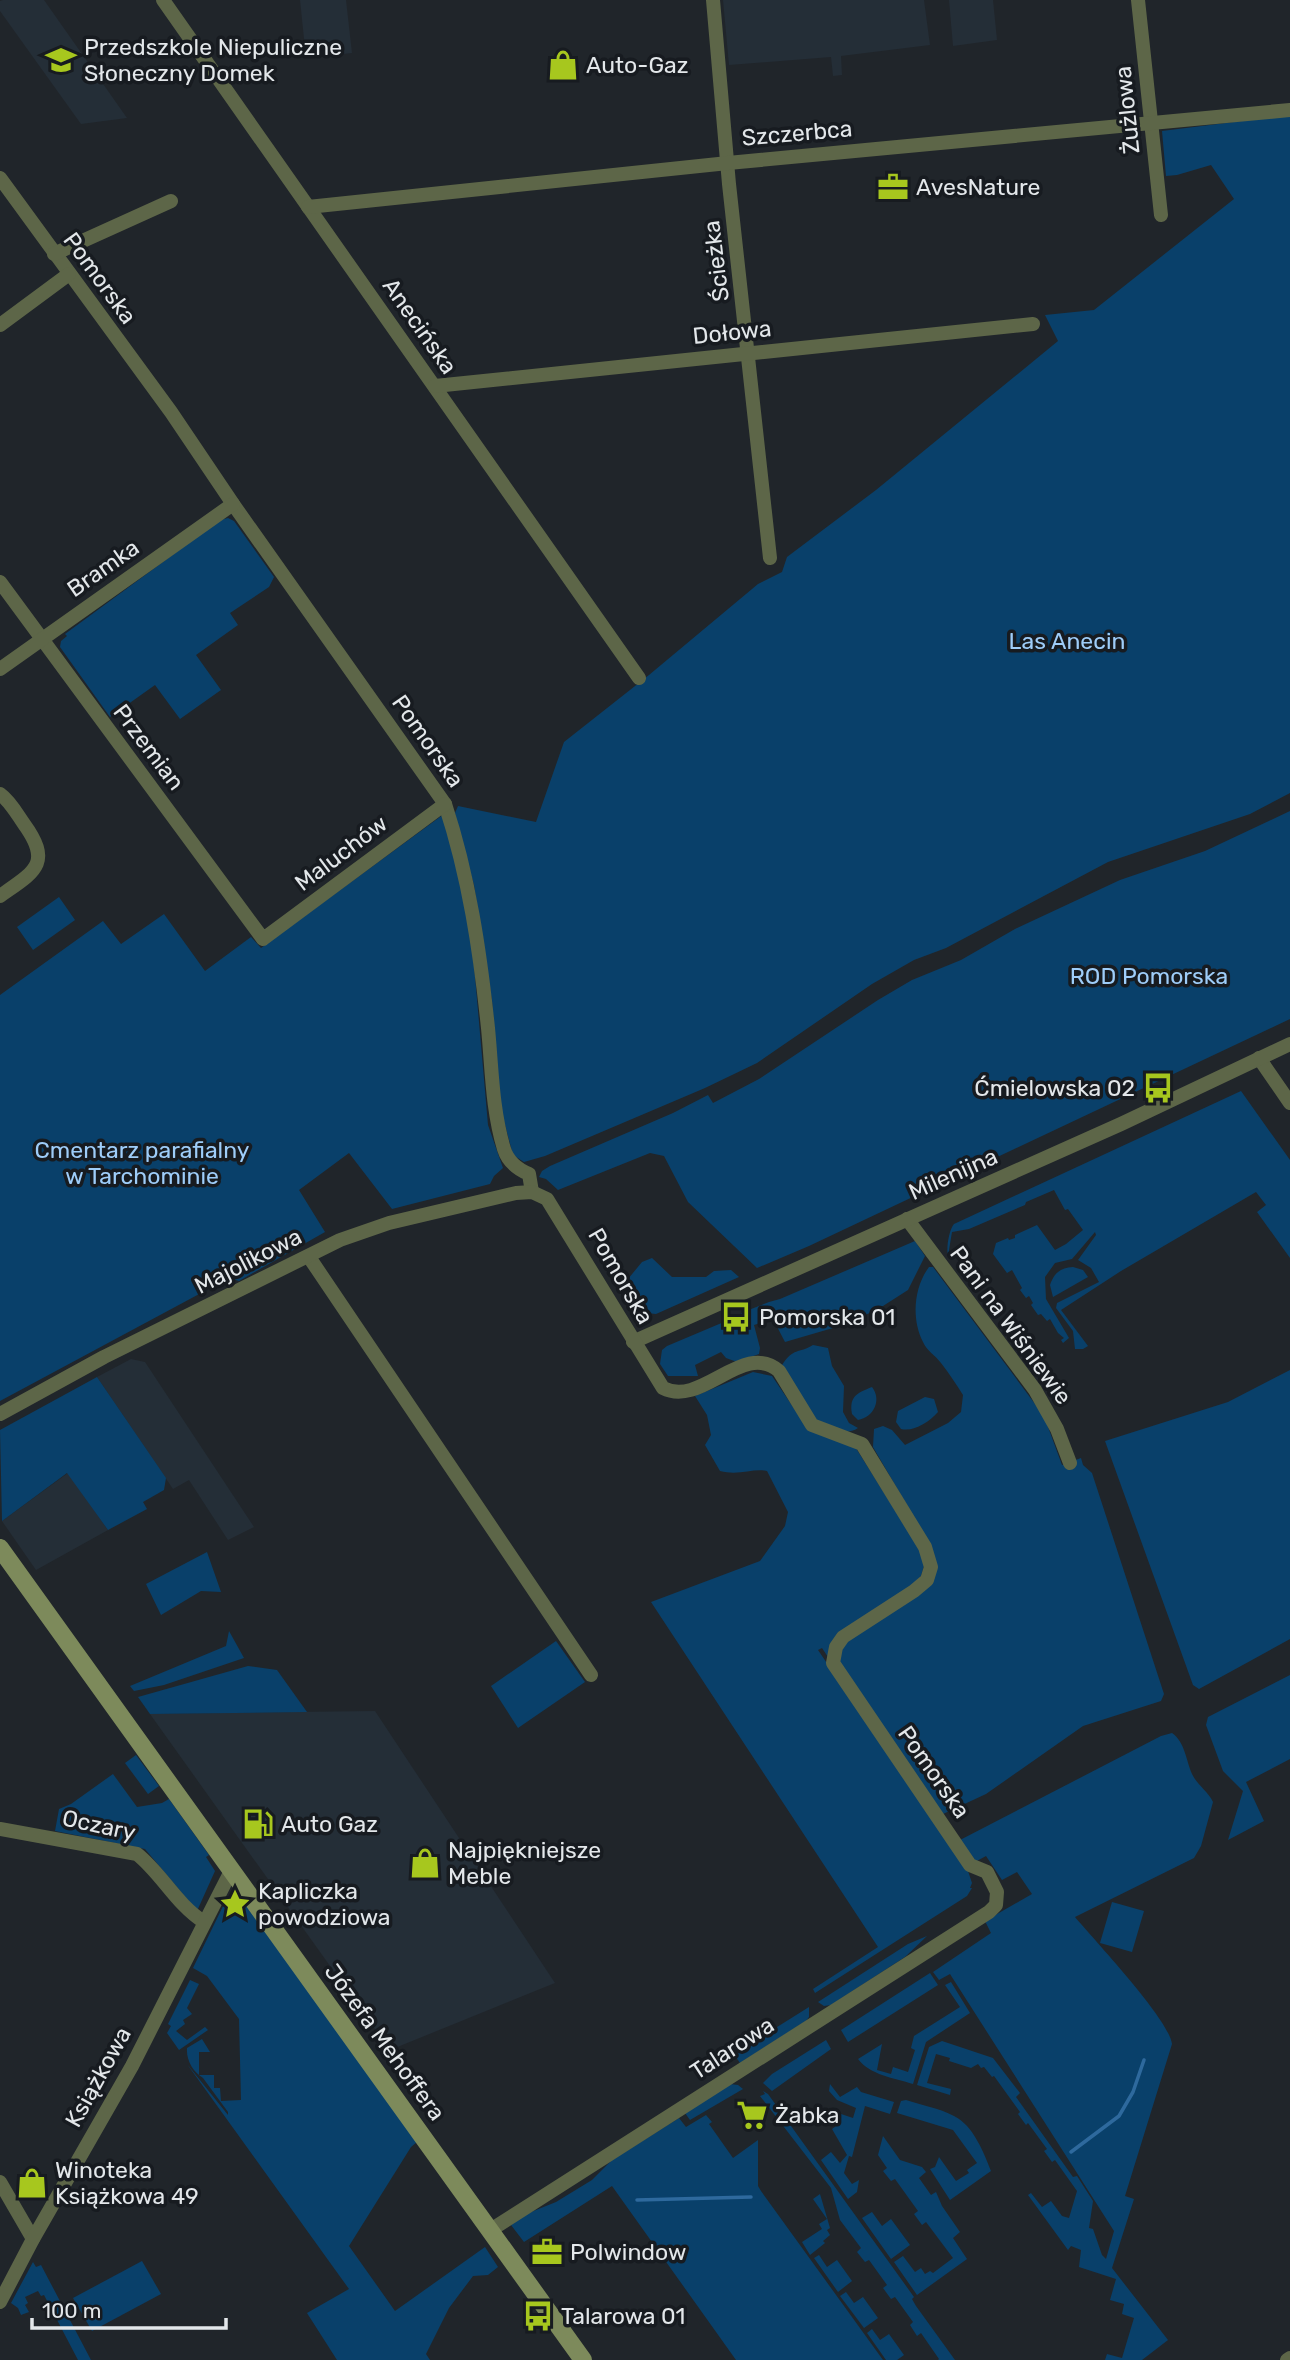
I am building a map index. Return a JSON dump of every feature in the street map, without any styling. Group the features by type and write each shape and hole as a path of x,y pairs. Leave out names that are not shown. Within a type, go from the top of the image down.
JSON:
{"street":[{"name":"Anecińska","path":"163,0 639,678"},
{"name":"Ścieżka","path":"713,0 770,558"},
{"name":"Żużlowa","path":"1138,0 1161,215"},
{"name":"Szczerbca","path":"309,207 728,163 1290,110"},
{"name":"Pomorska","path":"0,178 171,412 445,804 467,879 478,941 494,1110 505,1152 517,1168 529,1174 532,1192 547,1199 663,1388 677,1392 689,1391 752,1363 765,1362 779,1371 812,1425 862,1444 925,1547 931,1567 927,1580 843,1637 836,1647 832,1663 970,1865 987,1872 995,1886 998,1901"},
{"path":"54,254 171,201"},
{"path":"0,325 69,274"},
{"name":"Dołowa","path":"435,386 1033,324"},
{"name":"Bramka","path":"0,669 233,504"},
{"name":"Przemian","path":"0,582 263,939"},
{"path":"0,794 38,845 38,858 29,876 0,896"},
{"name":"Maluchów","path":"263,939 445,804"},
{"name":"Milenijna","path":"633,1342 1121,1124 1290,1044"},
{"path":"1259,1058 1290,1103"},
{"name":"Majolikowa","path":"0,1414 104,1357 340,1240 390,1223 516,1193 532,1192"},
{"name":"Pani na Wiśniewie","path":"906,1219 1035,1390 1057,1429 1070,1463"},
{"path":"309,1257 591,1675"},
{"name":"Józefa Mehoffera","path":"0,1548 583,2360"},
{"name":"Oczary","path":"0,1829 137,1854 149,1863 181,1903 204,1922"},
{"name":"Książkowa","path":"0,2302 132,2066 231,1871"},
{"name":"Talarowa","path":"489,2231 989,1912 998,1901"},
{"path":"0,2182 33,2239"}],"shaded area":[{"name":"Przedszkole Niepuliczne Słoneczny Domek","path":"3,0 44,0 127,118 81,124 0,11 0,1"},
{"path":"300,0 346,0 352,53 306,58"},
{"path":"723,0 924,0 930,45 841,56 842,75 833,76 831,57 729,65"},
{"path":"949,0 993,0 997,40 953,46"},
{"path":"131,1359 145,1362 254,1527 228,1540 189,1480 173,1489 97,1377"},
{"path":"68,1473 108,1530 36,1570 2,1521"},
{"path":"375,1711 555,1983 390,2050 150,1714"}],"green space":[{"name":"Las Anecin","path":"1290,115 1290,793 1250,814 1108,862 946,948 914,960 872,984 757,1063 705,1088 545,1156 524,1162 513,1155 501,1110 492,1001 474,885 457,826 455,813 458,806 536,822 564,742 758,584 782,572 787,557 876,490 1058,341 1045,315 1094,310 1234,199 1211,165 1166,176 1162,131"},
{"path":"228,518 234,521 274,577 269,587 230,613 238,625 196,655 221,690 180,719 155,685 110,717 60,647 61,641 67,636 65,634 220,520"},
{"name":"ROD Pomorska","path":"1290,811 1290,1019 757,1268 688,1202 664,1156 650,1153 558,1190 546,1179 539,1177 542,1171 550,1166 708,1095 713,1103 759,1079 912,980 961,960 1015,929 1120,880 1205,851"},
{"name":"Cmentarz parafialny w Tarchominie","path":"444,814 470,919 488,1125 503,1168 490,1184 392,1209 349,1153 299,1190 325,1232 239,1281 229,1278 0,1401 0,995 103,921 121,944 164,914 205,971 251,937 261,948"},
{"path":"59,897 75,920 33,950 17,927"},
{"path":"1241,1091 1290,1160 1290,1258 1257,1212 1266,1205 1256,1192 1121,1271 1061,1310 1088,1346 1075,1349 1073,1331 1056,1308 1057,1303 1099,1282 1091,1268 1078,1260 1096,1235 1095,1232 1072,1259 1055,1263 1045,1277 1046,1299 1069,1338 1063,1343 1061,1340 1064,1338 1050,1319 1047,1321 1041,1314 1038,1315 1029,1296 1026,1298 1020,1290 1022,1288 1012,1270 1007,1273 993,1254 996,1243 1015,1238 1015,1235 1037,1225 1055,1250 1083,1230 1068,1209 1065,1210 1054,1190 969,1229 952,1232 948,1256 948,1239 954,1224"},
{"path":"915,1241 925,1256 908,1290 850,1323 785,1342 773,1319 754,1325 759,1354 737,1362 726,1358 721,1352 695,1365 698,1376 668,1376 660,1364 662,1350 667,1346 731,1319 733,1321 742,1317 741,1313"},
{"path":"652,1258 672,1277 706,1277 714,1271 731,1270 739,1277 656,1314 647,1313 636,1307 622,1276 628,1279 642,1262"},
{"path":"929,1267 933,1267 1044,1416 1062,1465 1081,1458 1083,1465 1092,1473 1164,1694 1161,1701 1083,1726 986,1794 943,1814 837,1664 839,1646 918,1595 930,1545 873,1447 874,1429 883,1426 892,1430 905,1445 948,1423 961,1412 963,1395 919,1333 917,1293"},
{"path":"1073,1267 1083,1270 1088,1277 1053,1297 1050,1285 1053,1277 1061,1270"},
{"path":"813,1345 828,1348 832,1366 844,1386 843,1412 849,1423 858,1428 849,1432 838,1431 818,1421 782,1365 793,1353"},
{"path":"1290,1370 1290,1639 1199,1689 1193,1685 1105,1441 1228,1402"},
{"path":"753,1372 772,1376 806,1426 854,1445 920,1550 924,1566 921,1576 912,1586 846,1629 830,1660 822,1648 818,1650 968,1871 972,1883 967,1896 815,1993 813,1989 878,1947 651,1602 760,1561 785,1526 788,1512 767,1471 720,1471 705,1445 711,1435 707,1415 695,1396"},
{"path":"97,1377 166,1478 164,1490 143,1502 147,1509 108,1530 67,1473 2,1521 0,1430"},
{"path":"872,1387 876,1397 875,1407 872,1412 858,1420 852,1414 853,1399 858,1393"},
{"path":"925,1397 934,1399 938,1412 921,1425 901,1429 896,1422 898,1411"},
{"path":"207,1552 221,1592 201,1591 161,1615 146,1584"},
{"path":"229,1631 244,1658 164,1685 134,1691 130,1686 226,1646"},
{"path":"556,1641 585,1682 518,1728 491,1686"},
{"path":"248,1666 277,1670 307,1712 150,1714 138,1697"},
{"path":"1290,1675 1290,1759 1246,1782 1264,1821 1228,1840 1243,1791 1223,1771 1206,1725 1208,1717"},
{"path":"1172,1733 1182,1746 1194,1778 1213,1802 1201,1846 1194,1858 1075,1917 1145,1999 1168,2032 1172,2044 1125,2196 1134,2199 1112,2268 1168,2340 1142,2360 1105,2360 1107,2354 1122,2358 1134,2318 1122,2314 1124,2304 1110,2300 1116,2279 1079,2267 1081,2250 1071,2246 1068,2250 1028,2195 1031,2193 1042,2207 1051,2201 1062,2216 1069,2218 1077,2191 1055,2160 1052,2162 1044,2151 1047,2149 1018,2114 1020,2112 994,2076 984,2067 981,2068 978,2064 971,2068 936,2054 927,2083 951,2089 950,2095 917,2085 929,2047 942,2041 993,2058 1020,2093 1016,2097 1093,2201 1089,2228 1093,2229 1106,2259 1114,2231 950,1974 939,1980 933,1972 991,1933 985,1921 1032,1894 1017,1872 1002,1880 986,1856 975,1862 960,1840 1161,1736"},
{"path":"136,1755 159,1786 148,1794 125,1763"},
{"path":"113,1774 137,1807 162,1803 169,1799 209,1855 206,1857 215,1871 197,1911 145,1849 55,1831 59,1809 71,1804"},
{"path":"230,1895 241,1899 251,1910 417,2142 411,2147 349,2246 395,2311 485,2247 498,2267 488,2275 473,2276 449,2308 426,2354 430,2360 337,2360 307,2313 349,2289 187,2064 228,2115 199,2075 214,2075 214,2088 220,2088 221,2101 241,2100 239,2019 207,1976 193,1968 226,1900 228,1905 237,1905 228,1897"},
{"path":"1112,1902 1144,1911 1132,1952 1100,1943"},
{"path":"927,1936 905,1957 831,2005 824,2006 818,2002 908,1944"},
{"path":"930,1973 938,1985 848,2042 841,2030"},
{"path":"190,1980 199,1984 187,2008 192,2014 183,2020 185,2024 176,2031 187,2040 205,2027 208,2030 179,2050 167,2033 171,2026 168,2024"},
{"path":"951,1982 970,2013 926,2042 913,2084 869,2069 858,2059 882,2044 877,2070 891,2074 893,2067 908,2072 915,2050 911,2048 914,2036 960,2007 945,1985"},
{"path":"809,2007 806,2021 740,2063 734,2054"},
{"path":"202,2039 210,2052 199,2052 199,2075 191,2065 187,2048"},
{"path":"826,2040 831,2049 772,2091 763,2083 772,2074"},
{"path":"730,2084 743,2089 690,2120 685,2113"},
{"path":"830,2084 840,2097 857,2087 861,2092 894,2102 890,2114 865,2106 852,2157 849,2156 844,2173 852,2184 859,2180 857,2192 848,2199 821,2160 831,2152 840,2163 847,2155 832,2129 839,2124 829,2110 853,2118 856,2108 837,2100 829,2091"},
{"path":"763,2091 768,2094 914,2297 912,2299 916,2306 955,2360 938,2360 921,2333 917,2336 910,2325 913,2322 895,2297 891,2299 883,2288 887,2285 869,2260 865,2262 857,2252 861,2248 840,2220 831,2188 760,2096 765,2094"},
{"path":"906,2100 961,2120 977,2140 991,2171 950,2200 930,2169 935,2167 939,2157 956,2181 969,2173 967,2170 977,2163 953,2130 897,2113 901,2101"},
{"path":"706,2115 712,2122 709,2124 733,2158 758,2140 758,2186 883,2360 736,2360 612,2186 524,2242 511,2225 526,2214 556,2202 592,2180 612,2160 679,2118 686,2127"},
{"path":"883,2136 900,2160 922,2167 926,2172 919,2178 931,2195 936,2192 960,2232 953,2238 967,2259 917,2295 894,2262 903,2256 915,2272 921,2268 925,2274 930,2271 933,2273 953,2258 926,2222 922,2225 914,2214 918,2211 895,2179 891,2181 883,2171 887,2168 878,2155"},
{"path":"820,2194 830,2228 827,2230 830,2235 823,2241 825,2243 810,2255 802,2242 822,2229 819,2224 827,2219 813,2199"},
{"path":"872,2212 882,2226 891,2219 910,2245 891,2259 862,2218"},
{"path":"819,2255 827,2267 837,2260 852,2281 838,2292 814,2258"},
{"path":"142,2261 161,2294 92,2331 73,2298"},
{"path":"33,2262 36,2267 41,2265 91,2360 78,2360 44,2295 41,2296 38,2291 25,2297 29,2312 21,2315 18,2308 11,2303"},
{"path":"846,2292 854,2303 863,2297 878,2318 864,2328 840,2296"},
{"path":"872,2329 880,2340 889,2334 904,2355 897,2360 886,2360 867,2333"}],"waterway":[{"path":"1071,2152 1119,2116 1133,2092 1144,2060"},
{"path":"637,2200 751,2197"}],"place":[{"name":"Przedszkole Niepuliczne Słoneczny Domek","path":"61,60"},
{"name":"Auto-Gaz","path":"563,65"},
{"name":"AvesNature","path":"893,187"},
{"name":"Ćmielowska 02","path":"1158,1088"},
{"name":"Pomorska 01","path":"736,1317"},
{"name":"Auto Gaz","path":"258,1824"},
{"name":"Najpiękniejsze Meble","path":"425,1863"},
{"name":"Kapliczka powodziowa","path":"235,1904"},
{"name":"Żabka","path":"752,2115"},
{"name":"Winoteka Książkowa 49","path":"32,2183"},
{"name":"Polwindow","path":"547,2252"},
{"name":"Talarowa 01","path":"538,2316"}]}
